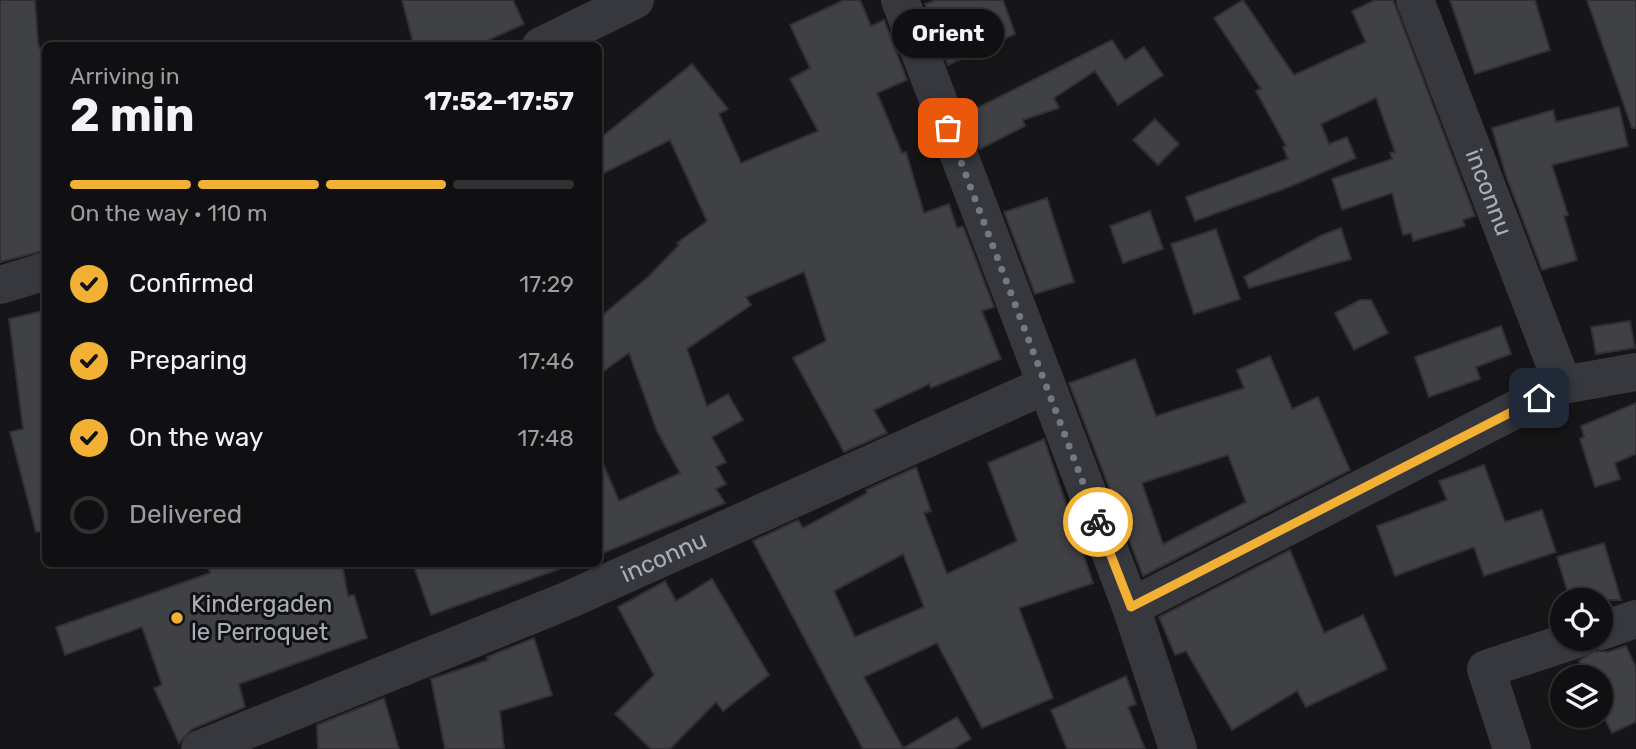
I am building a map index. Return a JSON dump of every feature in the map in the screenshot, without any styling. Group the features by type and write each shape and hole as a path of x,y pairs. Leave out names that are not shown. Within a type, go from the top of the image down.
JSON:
{"street":[{"path":"549,42 635,0"},
{"path":"900,0 1131,607 1178,749"},
{"name":"inconnu","path":"1415,0 1563,385"},
{"path":"0,285 42,272"},
{"path":"1131,607 1563,385 1636,372"},
{"name":"inconnu","path":"200,749 566,601 1046,385"},
{"path":"1613,627 1636,619"},
{"path":"1512,749 1486,669 1550,648"}],"building":[{"path":"0,0 35,0 38,43 42,54 42,251 0,262"},
{"path":"402,0 513,0 524,24 484,42 413,42"},
{"path":"844,0 860,0 871,26 884,20 907,80 877,93 902,153 906,152 924,213 949,204 957,228 963,226 994,307 982,311 1001,359 931,388 929,384 874,410 887,433 844,452 793,358 826,341 804,272 746,297 751,305 687,349 707,406 728,394 743,420 712,437 726,462 716,467 726,484 716,489 725,503 602,553 602,461 619,501 680,473 657,431 629,353 602,372 602,316 648,277 679,245 677,243 707,221 670,140 602,174 602,137 692,64 728,109 719,114 741,163 818,131 790,79 810,68 790,25"},
{"path":"936,0 1003,0 1015,34 948,65 925,4"},
{"path":"1243,0 1294,75 1366,42 1352,11 1375,0 1393,0 1475,216 1463,220 1465,226 1413,241 1411,233 1403,235 1392,193 1342,210 1332,179 1392,159 1390,153 1395,152 1376,98 1321,124 1329,144 1347,137 1356,158 1289,187 1195,221 1186,197 1288,159 1283,147 1286,146 1256,91 1261,89 1214,18"},
{"path":"1450,0 1535,0 1550,50 1475,74"},
{"path":"1587,0 1636,0 1636,128 1632,128"},
{"path":"1112,40 1125,60 1144,47 1163,75 1118,105 1095,71 1054,98 1059,108 1023,120 1025,126 980,149 967,113"},
{"path":"1619,107 1628,146 1552,165 1568,215 1564,216 1577,260 1542,270 1506,176 1492,128 1553,110 1556,122"},
{"path":"1155,119 1179,144 1158,165 1133,140"},
{"path":"1047,198 1074,282 1035,294 1004,212"},
{"path":"1150,211 1163,249 1123,263 1110,226"},
{"path":"1341,228 1351,259 1249,288 1244,277 1322,235"},
{"path":"1216,229 1240,299 1194,314 1171,244"},
{"path":"1360,300 1371,300 1388,333 1354,350 1335,313"},
{"path":"42,311 42,531 36,532 10,432 23,429 9,319"},
{"path":"1630,321 1635,348 1596,354 1591,327"},
{"path":"1501,326 1511,354 1476,367 1480,379 1429,397 1415,357"},
{"path":"1270,356 1292,409 1318,397 1350,470 1143,576 1069,383 1135,359 1156,416 1244,388 1237,370","holes":["1228,455 1246,502 1163,544 1142,483"]},
{"path":"1636,403 1636,454 1615,463 1620,479 1595,487 1580,439 1584,437 1581,426"},
{"path":"1044,439 1093,583 1019,608 1053,698 982,728 937,643 864,677 903,748 957,717 971,739 953,749 863,749 753,541 798,520 803,528 867,493 866,490 916,467 931,511 924,513 947,574 1017,541 988,463","holes":["903,554 924,607 855,637 834,591"]},
{"path":"1484,465 1505,522 1542,510 1556,552 1484,576 1474,547 1395,576 1377,526 1447,500 1439,481"},
{"path":"1604,543 1621,600 1613,600 1613,588 1566,588 1557,557"},
{"path":"1290,550 1324,633 1363,615 1387,669 1306,707 1297,691 1232,730 1186,651 1175,655 1159,617"},
{"path":"209,567 343,567 348,596 354,595 367,638 239,684 245,707 192,729 179,743 154,688 162,685 142,627 65,655 56,627 210,573"},
{"path":"414,567 565,567 431,615"},
{"path":"712,579 769,675 723,711 716,702 670,749 651,749 615,714 654,675 618,607 665,581 676,601"},
{"path":"534,638 552,695 500,711 504,749 445,749 431,679 488,660 487,657"},
{"path":"1626,646 1636,667 1636,722 1612,733 1610,728 1613,728 1613,665 1581,665 1579,661 1594,651 1613,650"},
{"path":"1126,676 1136,704 1128,707 1145,749 1067,749 1051,710"},
{"path":"384,698 399,749 318,749 317,725"}],"way so far":[{"path":"948,128 1098,522"}],"place":[{"name":"Orient","path":"948,128"},
{"name":"Kindergaden le Perroquet","path":"177,618"}],"route":[{"path":"1098,522 1131,607 1539,398"}]}
